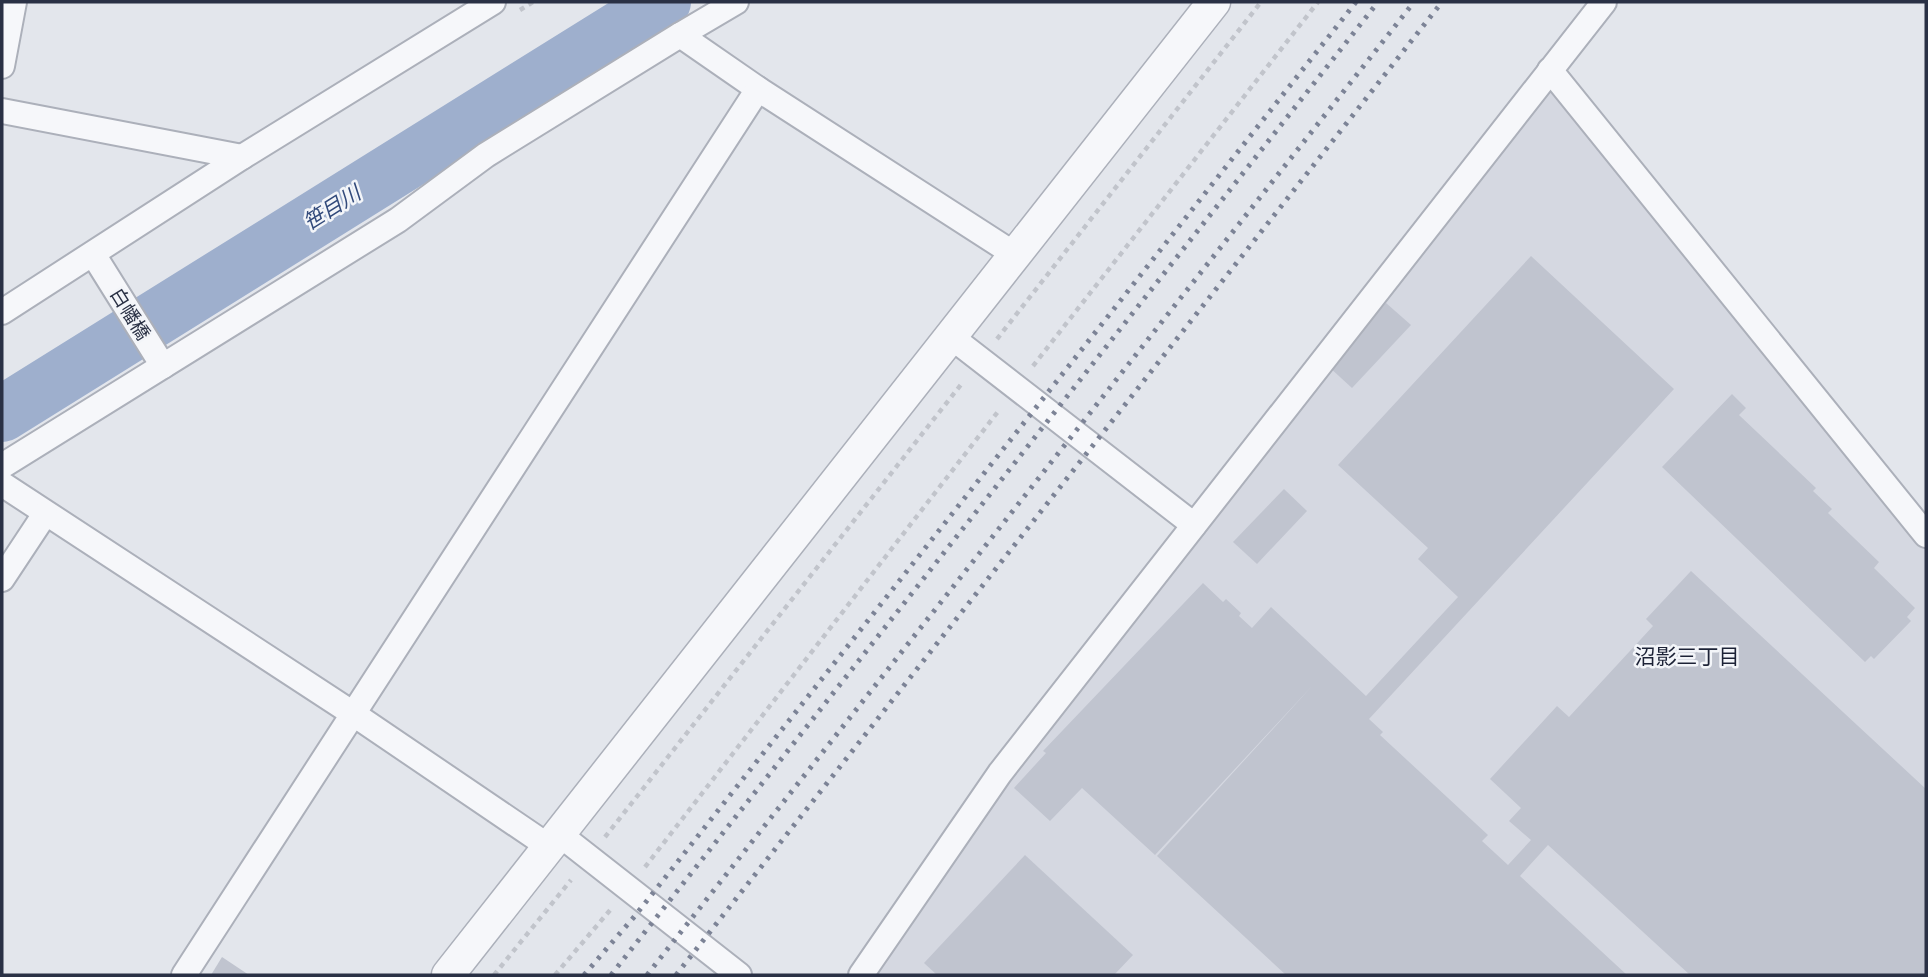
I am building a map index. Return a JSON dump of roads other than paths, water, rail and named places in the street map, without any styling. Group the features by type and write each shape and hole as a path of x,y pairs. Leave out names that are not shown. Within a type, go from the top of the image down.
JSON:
{"street":[{"path":"2,66 14,2"},
{"path":"2,312 242,157 493,2"},
{"path":"2,466 158,359 398,220 486,155 736,2"},
{"path":"448,975 1214,2"},
{"path":"861,975 1000,773 1604,2"},
{"path":"680,35 758,89 1014,254"},
{"path":"1550,70 1926,534"},
{"path":"184,975 355,715 758,89"},
{"path":"2,111 242,157"},
{"name":"白幡橋","path":"93,254 158,359"},
{"path":"950,336 1195,525"},
{"path":"2,484 355,715 629,888 739,975"},
{"path":"2,579 45,514"}],"waterway":[{"name":"笹目川","path":"2,414 663,2"}],"railway":[{"path":"584,975 634,917 1356,2"},
{"path":"611,975 1378,2"},
{"path":"647,975 1414,2"},
{"path":"676,975 1442,2"}],"district":[{"name":"沼影三丁目","path":"1687,657"}]}
